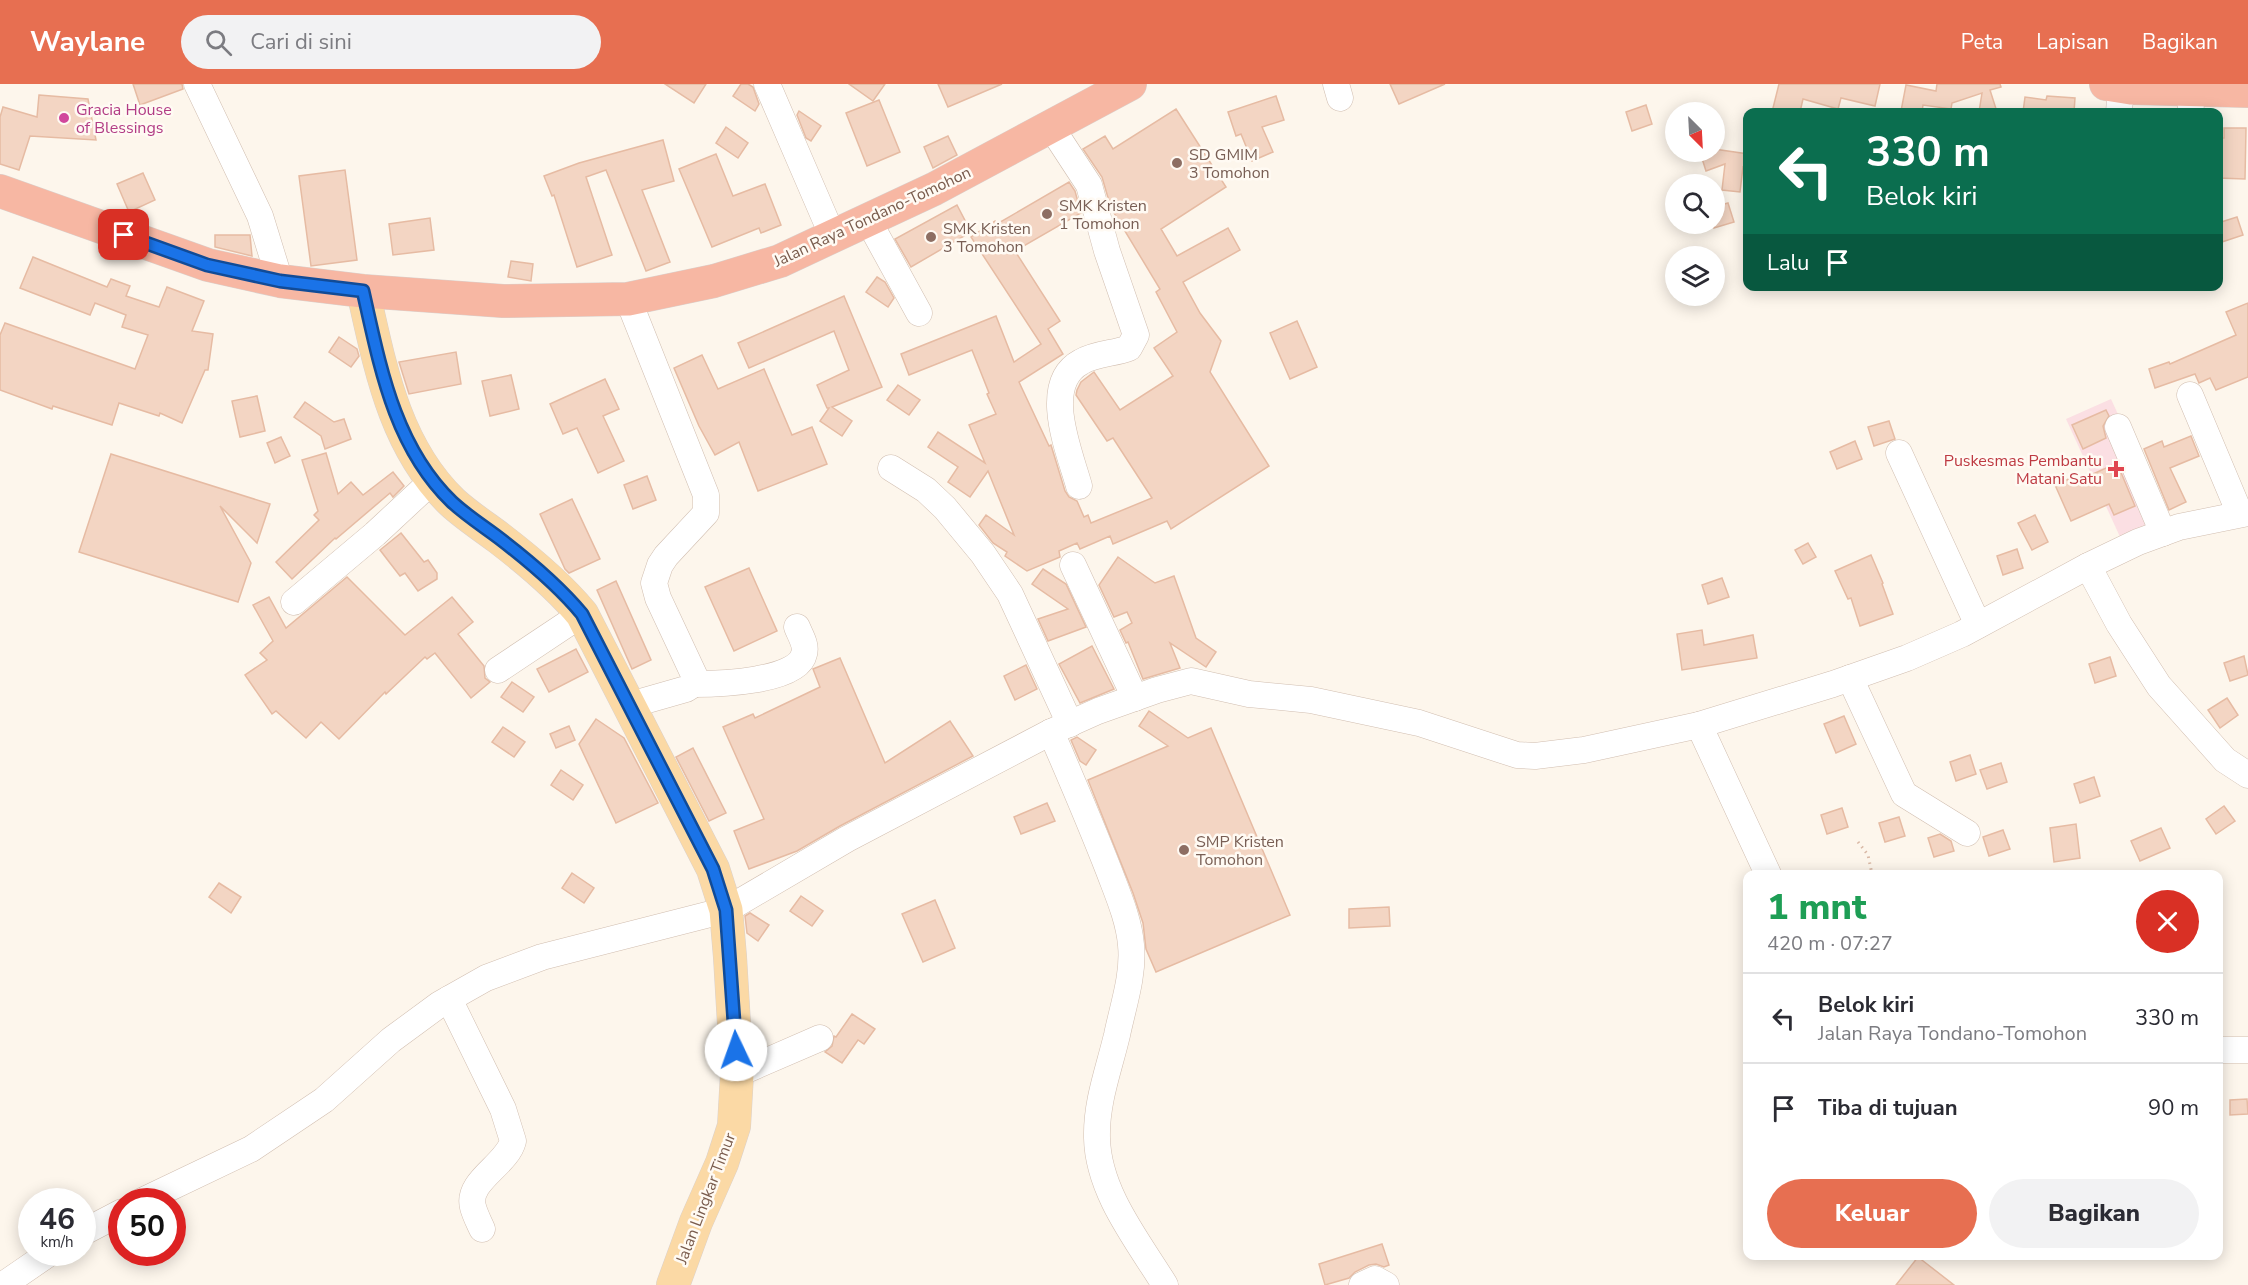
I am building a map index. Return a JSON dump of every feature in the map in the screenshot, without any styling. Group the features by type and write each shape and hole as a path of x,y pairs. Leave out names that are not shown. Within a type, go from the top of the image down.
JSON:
{"highway":[{"name":"Jalan Raya Tondano-Tomohon","path":"0,191 207,265 280,281 363,291 503,301 628,299 714,281 780,261 934,189 1130,84"},
{"path":"2115,94 2201,94 2248,91"}],"main road":[{"name":"Jalan Lingkar Timur","path":"363,291 382,375 406,439 432,481 453,504 547,577 566,594 582,614 713,869 726,910 737,1074 734,1126 722,1163 696,1222 673,1285"}],"street":[{"path":"197,84 260,216 280,281"},
{"path":"767,84 833,237"},
{"path":"1051,127 1089,185 1107,251 1136,335 1129,348 1079,362 1062,384 1059,398 1062,425 1079,486"},
{"path":"868,220 919,313"},
{"path":"628,299 706,495 706,513 666,555 654,583 658,598 695,677 694,684"},
{"path":"169,1188 251,1149 324,1100 392,1040 449,999 486,978 542,957 726,910 847,840 1060,728 1135,698 1191,681 1249,694 1311,700 1378,713 1419,723 1517,755 1535,756 1584,750 1699,725 1907,658 1978,625 2088,566 2163,533 2179,527 2244,514 2190,395"},
{"path":"2118,427 2163,533"},
{"path":"1899,453 1978,625"},
{"path":"891,468 926,489 945,508 983,554 1010,594 1060,728 1118,895 1131,942 1130,976 1098,1112 1099,1160 1123,1217 1165,1285"},
{"path":"294,602 375,534 432,481"},
{"path":"1073,565 1135,698"},
{"path":"2088,566 2119,624 2159,686 2225,760 2248,775"},
{"path":"498,670 582,614"},
{"path":"630,705 686,689 694,684 743,682 772,675 797,664 804,656 805,647 797,627"},
{"path":"1850,678 1904,795 1967,832"},
{"path":"1699,725 1766,870"},
{"path":"449,999 503,1108 513,1141 505,1158 474,1190 472,1205 482,1229"},
{"path":"737,1074 820,1038"},
{"path":"2223,1050 2248,1050"},
{"path":"3,1285 31,1266"},
{"path":"1362,1285 1375,1279 1386,1285"}],"path":[{"path":"1858,842 1868,855 1871,870"}],"shaded area":[{"name":"Puskesmas Pembantu Matani Satu","path":"2111,399 2166,519 2121,539 2066,419"}],"building":[{"path":"133,84 182,84 183,89 140,105"},
{"path":"665,84 706,84 694,103"},
{"path":"741,84 753,87 759,104 755,111 733,96"},
{"path":"849,84 885,84 873,101"},
{"path":"938,84 1002,84 948,107"},
{"path":"1390,84 1445,84 1399,104"},
{"path":"1779,84 1880,84 1875,106 1841,98 1838,108 1803,99 1801,108 1773,108"},
{"path":"1937,84 2000,84 2001,87 1990,90 1996,108 1980,108 1982,93 1952,103 1951,108 1923,105 1923,108 1902,108 1906,85 1936,91"},
{"path":"39,95 88,99 96,140 30,136 19,170 0,164 0,117 3,107 37,117"},
{"path":"1276,96 1284,120 1262,127 1273,152 1252,161 1241,134 1236,136 1228,112"},
{"path":"2047,96 2075,98 2074,108 2024,108 2025,97 2046,100"},
{"path":"879,100 900,152 867,166 846,113"},
{"path":"1646,105 1652,124 1632,131 1626,112"},
{"path":"1176,109 1226,187 1161,229 1177,256 1228,228 1240,250 1183,282 1200,313 1221,341 1210,372 1269,466 1171,529 1167,521 1113,544 1110,536 1080,549 1077,543 1059,551 1060,557 1027,571 1005,556 1007,552 993,543 979,525 986,515 1014,535 988,471 970,497 948,482 958,467 928,447 938,432 985,463 969,425 996,414 972,350 909,375 901,354 996,316 1014,362 1041,344 971,237 995,221 997,224 1069,182 1075,191 1081,213 1015,251 1060,321 1048,329 1063,354 1019,382 1049,446 1051,445 1065,491 1069,497 1077,501 1084,517 1088,515 1091,523 1152,498 1113,438 1107,441 1076,395 1081,382 1094,372 1120,410 1173,376 1154,348 1177,332 1156,292 1160,289 1111,208 1102,177 1083,149 1105,136 1113,149"},
{"path":"799,111 821,126 811,141 806,138 797,115"},
{"path":"726,127 748,143 738,158 716,143"},
{"path":"2224,128 2246,128 2245,179 2223,178"},
{"path":"948,136 957,155 933,168 924,147"},
{"path":"663,140 674,181 642,190 670,262 646,271 606,170 586,177 612,255 577,267 554,195 552,196 544,176 579,163"},
{"path":"1725,151 1743,153 1740,192 1725,190 1725,164 1706,171 1703,162 1725,162"},
{"path":"716,154 733,196 765,184 781,225 761,233 759,228 712,247 679,169"},
{"path":"345,170 357,260 311,266 299,176"},
{"path":"143,173 155,200 129,212 117,184"},
{"path":"1728,203 1734,222 1725,225 1725,204"},
{"name":"SMK Kristen 3 Tomohon","path":"957,205 971,232 911,267 895,239"},
{"path":"2237,217 2243,235 2223,242 2223,221"},
{"path":"430,218 434,250 393,255 389,224"},
{"path":"215,235 250,235 252,256 215,247"},
{"path":"33,257 107,287 111,279 130,286 126,296 159,307 167,287 204,301 192,331 213,334 208,370 205,370 182,423 160,413 159,416 119,403 112,425 53,406 52,409 0,390 0,335 5,323 135,369 148,335 122,327 126,315 95,303 90,315 20,288"},
{"path":"511,261 533,264 531,281 508,277"},
{"path":"877,277 885,282 894,298 888,307 866,292"},
{"path":"844,296 882,387 832,407 852,421 842,436 820,421 829,408 817,385 849,370 834,331 749,368 738,343"},
{"path":"2248,303 2248,377 2216,390 2210,378 2199,383 2195,374 2155,388 2149,369 2169,362 2170,364 2236,335 2226,312"},
{"path":"1297,321 1317,367 1290,379 1270,333"},
{"path":"339,337 357,349 359,356 351,367 329,352"},
{"path":"456,352 461,384 409,394 399,362"},
{"path":"702,355 718,389 764,369 792,435 812,427 827,464 758,491 739,442 715,455 699,426 674,368"},
{"path":"511,375 519,409 490,416 482,381"},
{"path":"605,379 619,409 603,416 624,461 598,473 577,428 563,434 550,404"},
{"path":"898,385 920,400 909,415 887,400"},
{"path":"257,396 265,431 240,437 232,401"},
{"path":"305,402 334,422 344,419 351,439 325,449 321,436 294,417"},
{"path":"2106,410 2109,416 2103,426 2106,438 2083,449 2072,425"},
{"path":"1889,421 1895,439 1874,446 1868,427"},
{"path":"2191,436 2199,456 2170,468 2186,502 2169,510 2144,449 2162,441 2164,447"},
{"path":"281,437 290,456 275,463 267,443"},
{"path":"1855,441 1862,459 1837,469 1830,452"},
{"path":"326,453 338,494 351,482 363,495 393,472 404,486 393,497 390,493 335,538 292,579 276,562 319,520 314,515 318,511 302,460"},
{"path":"111,454 270,504 257,543 220,506 251,563 238,602 79,552"},
{"path":"2117,463 2135,506 2114,515 2109,504 2071,521 2055,485 2078,475 2080,480"},
{"path":"647,476 656,500 633,509 624,485"},
{"path":"572,499 600,559 569,573 565,569 540,514"},
{"path":"2035,515 2048,542 2032,550 2018,523"},
{"path":"401,533 424,562 428,560 437,573 437,579 418,591 405,573 400,576 380,550"},
{"path":"1808,543 1816,557 1803,564 1795,550"},
{"path":"2017,549 2023,568 2003,575 1997,556"},
{"path":"1871,555 1893,614 1860,626 1851,598 1848,599 1835,571"},
{"path":"1118,557 1155,583 1174,576 1196,638 1216,652 1206,667 1170,643 1180,668 1143,679 1128,642 1126,643 1120,630 1132,623 1127,612 1114,617 1099,585"},
{"path":"749,568 777,631 734,651 705,587"},
{"path":"1043,569 1066,584 1086,627 1048,641 1038,619 1068,609 1032,584"},
{"path":"347,577 405,635 452,597 473,622 458,634 484,666 485,678 490,682 471,698 435,653 427,659 425,657 386,694 385,692 339,739 321,722 306,738 276,711 272,714 245,675 267,660 260,653 273,641 253,605 269,597 286,628"},
{"path":"1722,578 1729,597 1708,604 1702,585"},
{"path":"616,581 651,660 632,669 597,590"},
{"path":"1702,630 1704,645 1753,635 1757,658 1682,670 1677,634"},
{"path":"1092,646 1114,689 1080,703 1059,664"},
{"path":"576,649 588,672 549,692 537,669"},
{"path":"2244,656 2248,675 2230,681 2224,663"},
{"path":"2110,657 2116,676 2095,683 2089,664"},
{"path":"840,658 885,763 950,721 973,756 797,851 749,869 734,831 764,819 723,727 753,714 755,718 820,687 813,669"},
{"path":"1026,665 1037,689 1015,700 1004,676"},
{"path":"512,682 534,697 523,712 501,697"},
{"path":"2227,698 2238,715 2220,728 2208,710"},
{"name":"SMP Kristen Tomohon","path":"1149,711 1188,738 1211,728 1290,915 1156,972 1146,949 1143,923 1133,893 1088,780 1168,746 1139,726"},
{"path":"1844,716 1856,744 1836,753 1824,724"},
{"path":"596,719 624,738 658,803 616,823 579,744"},
{"path":"569,726 575,740 556,748 550,734"},
{"path":"503,727 525,742 514,757 492,742"},
{"path":"1077,737 1096,750 1086,765 1080,761 1071,740"},
{"path":"693,748 726,813 709,821 676,757"},
{"path":"1970,755 1976,774 1956,781 1950,762"},
{"path":"2001,763 2007,782 1987,789 1980,770"},
{"path":"561,770 583,785 573,800 551,785"},
{"path":"2094,777 2100,796 2080,803 2074,784"},
{"path":"1047,803 1055,821 1021,834 1014,817"},
{"path":"2224,806 2235,821 2216,834 2206,819"},
{"path":"1842,808 1848,827 1827,834 1821,815"},
{"path":"1899,817 1905,836 1885,842 1879,823"},
{"path":"2076,824 2080,858 2054,862 2050,828"},
{"path":"2161,828 2170,848 2140,861 2131,841"},
{"path":"2003,830 2010,849 1989,856 1983,837"},
{"path":"1940,834 1951,841 1954,851 1934,857 1928,838"},
{"path":"572,873 594,888 584,903 562,888"},
{"path":"219,883 241,897 231,913 209,897"},
{"path":"801,896 823,911 812,926 790,911"},
{"path":"935,900 955,948 923,962 902,914"},
{"path":"1389,907 1390,926 1349,928 1349,909"},
{"path":"750,913 769,925 758,941 747,933 745,916"},
{"path":"852,1014 875,1029 864,1044 858,1040 842,1063 825,1052 832,1046 834,1036 836,1037"},
{"path":"2247,1099 2248,1114 2230,1115 2230,1100"},
{"path":"1382,1244 1389,1265 1384,1267 1376,1264 1369,1265 1349,1278 1325,1285 1319,1264"},
{"path":"1916,1260 1922,1260 1954,1285 1896,1285"}],"place":[{"name":"Gracia House of Blessings","path":"64,118"},
{"name":"SD GMIM 3 Tomohon","path":"1177,163"},
{"name":"SMK Kristen 1 Tomohon","path":"1047,214"},
{"name":"SMK Kristen 3 Tomohon","path":"931,237"},
{"name":"Puskesmas Pembantu Matani Satu","path":"2116,469"},
{"name":"SMP Kristen Tomohon","path":"1184,850"}],"route":[{"path":"124,235 207,265 280,281 363,291 382,375 406,439 432,481 453,504 547,577 566,594 582,614 699,839 713,869 726,910 736,1050"}]}
